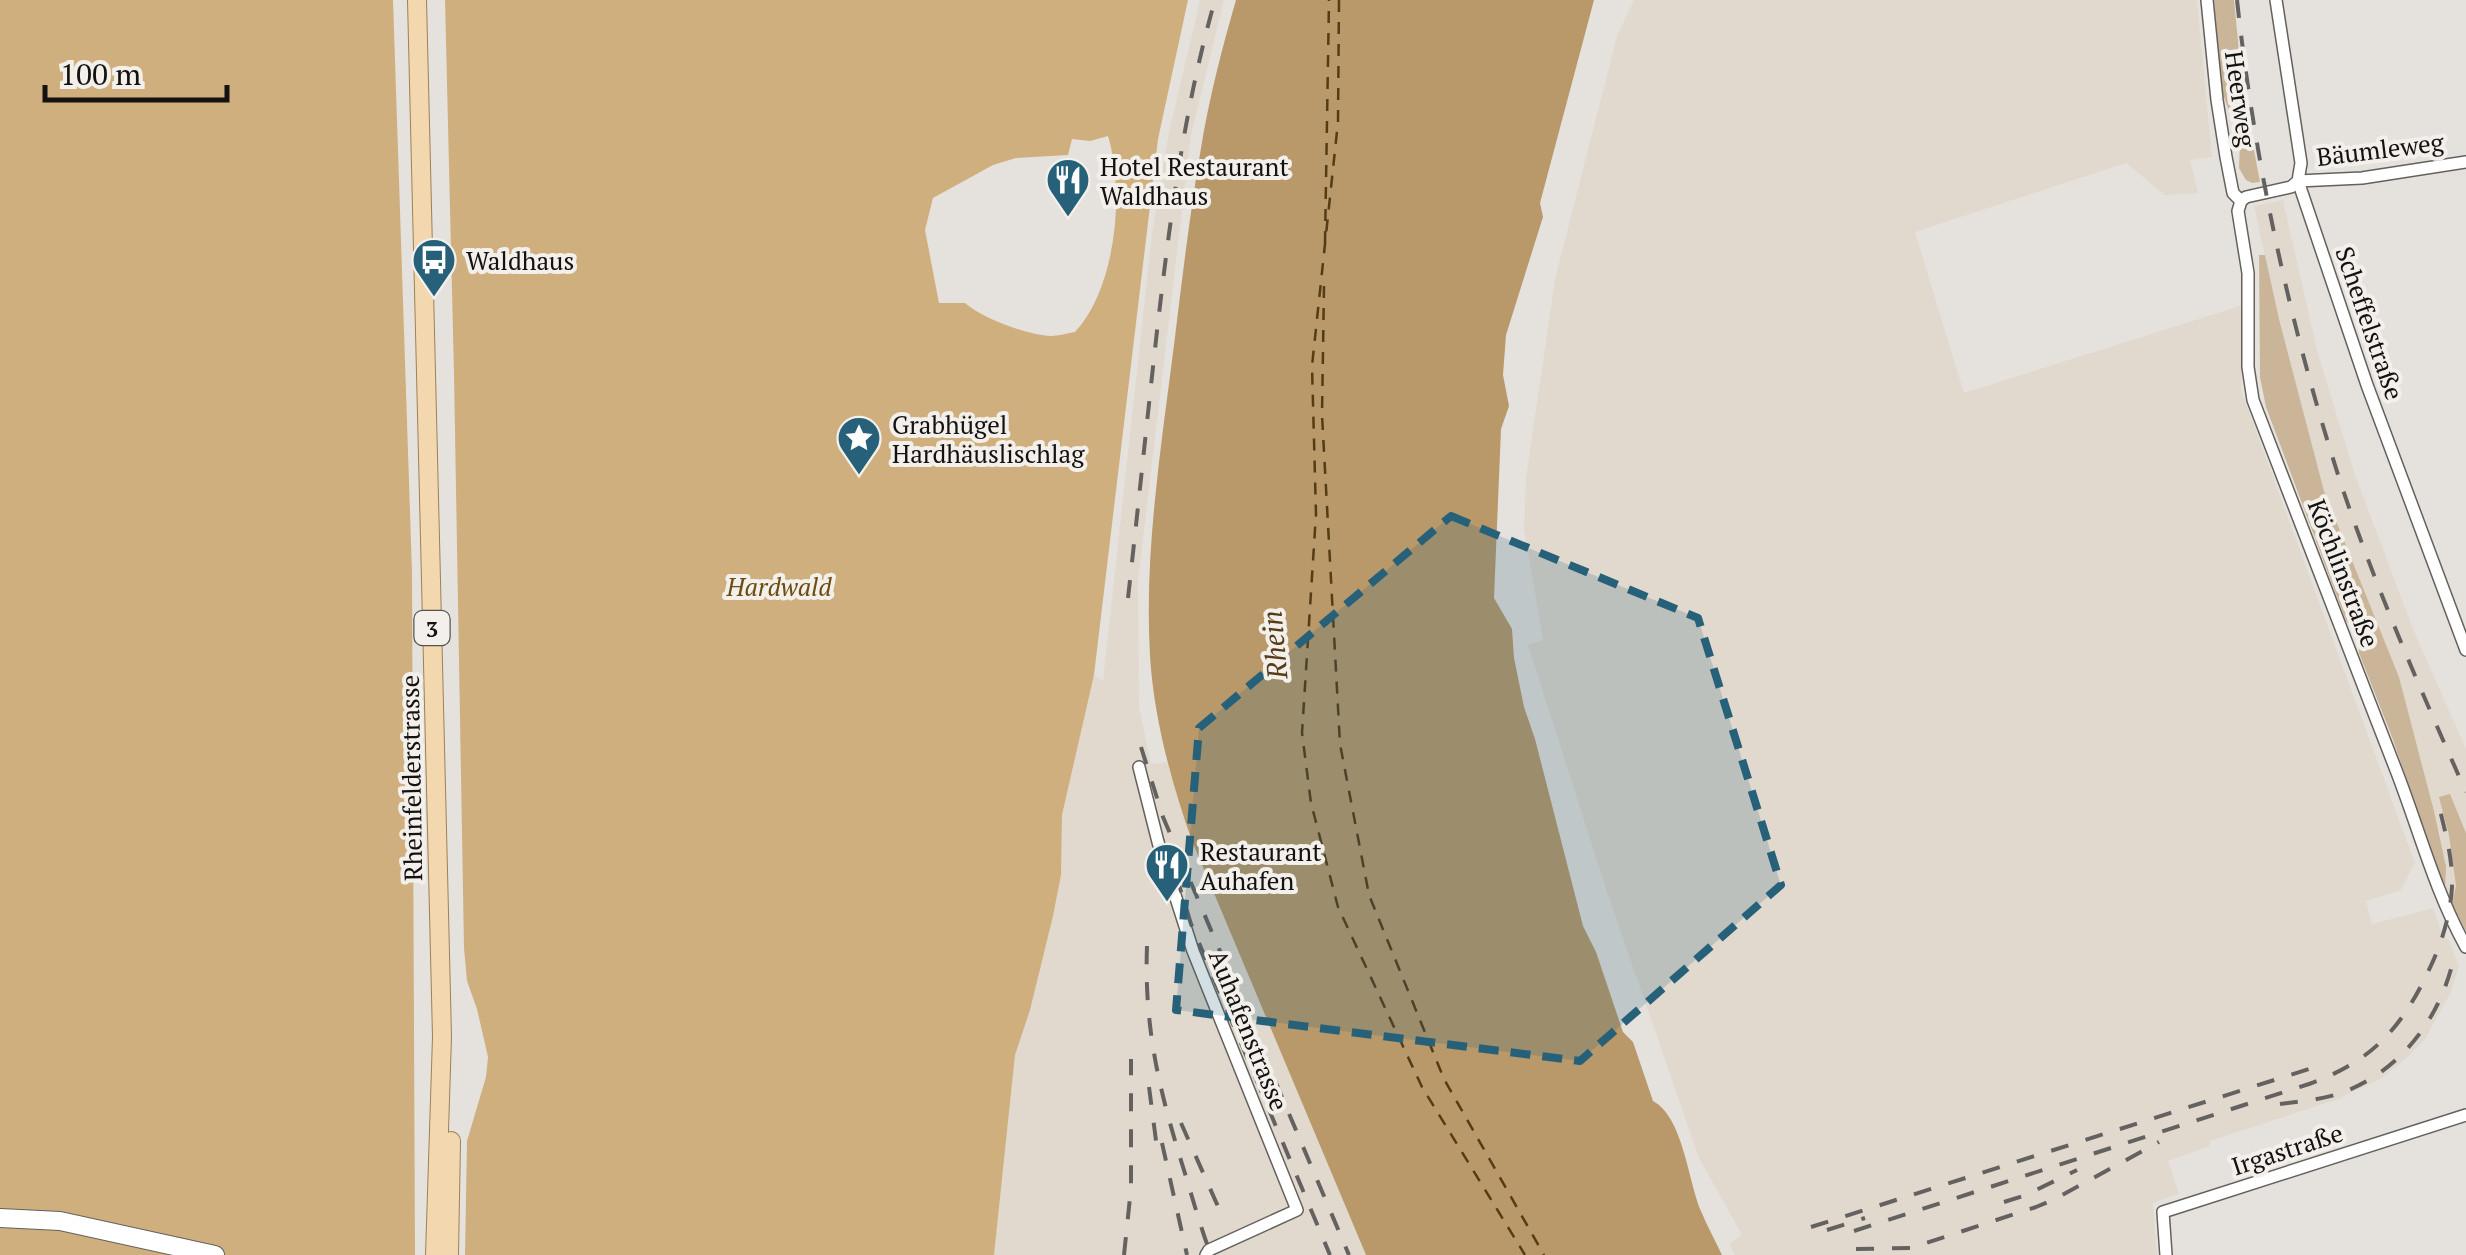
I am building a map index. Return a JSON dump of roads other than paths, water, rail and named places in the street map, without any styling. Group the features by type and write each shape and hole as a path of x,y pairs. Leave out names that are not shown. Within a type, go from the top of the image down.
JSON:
{"main road":[{"name":"Rheinfelderstrasse","path":"417,0 442,1038 435,1255"},
{"name":"Rheinfelderstrasse","path":"426,0 450,1005 449,1255"}],"street":[{"name":"Heerweg","path":"2207,0 2223,138 2233,193 2243,199"},
{"name":"Scheffelstraße","path":"2276,0 2300,163 2298,181 2366,385 2466,650"},
{"name":"Bäumleweg","path":"2298,181 2362,178 2466,162"},
{"path":"2243,199 2292,187 2298,181"},
{"name":"Köchlinstraße","path":"2243,199 2238,211 2248,273 2248,367 2253,400 2438,890 2466,948"},
{"name":"Auhafenstrasse","path":"1139,766 1158,842 1193,951 1296,1210 1209,1250 1206,1255"},
{"name":"Irgastraße","path":"2166,1255 2163,1212 2466,1115"},
{"path":"0,1218 60,1221 215,1255"}],"water":[{"name":"Rhein","path":"1236,0 1594,0 1540,203 1543,217 1506,335 1503,375 1509,406 1501,429 1494,598 1512,629 1524,707 1583,926 1623,1032 1633,1042 1653,1101 1663,1109 1678,1135 1701,1211 1722,1255 1366,1255 1192,841 1155,703 1149,578 1159,461 1193,197 1212,92"}],"railway":[{"path":"1128,598 1173,206 1186,123 1215,0"},
{"path":"2237,0 2277,248 2324,430 2371,567 2466,792"},
{"path":"1141,747 1163,817 1349,1255"},
{"path":"1854,1231 2309,1084 2365,1055 2405,1014 2444,933 2452,877 2440,810"},
{"path":"1176,875 1191,924 1330,1255"},
{"path":"1147,946 1148,1004 1160,1085 1211,1255"},
{"path":"2280,1104 2341,1093 2386,1068 2429,1020 2453,961"},
{"path":"1124,1255 1131,1188 1131,1059"},
{"path":"1811,1227 2312,1068"},
{"path":"1149,1087 1158,1156"},
{"path":"1181,1123 1224,1220"},
{"path":"1856,1249 1911,1248 2036,1207 2159,1142"},
{"path":"1162,1143 1187,1255"},
{"path":"2004,1202 2077,1170"},
{"path":"1827,1230 1865,1218"}],"place":[{"name":"Hotel Restaurant Waldhaus","path":"1068,218"},
{"name":"Waldhaus","path":"434,298"},
{"name":"Grabhügel Hardhäuslischlag","path":"859,476"},
{"name":"Restaurant Auhafen","path":"1167,903"}],"park label":[{"name":"Hardwald","path":"779,586"}]}
